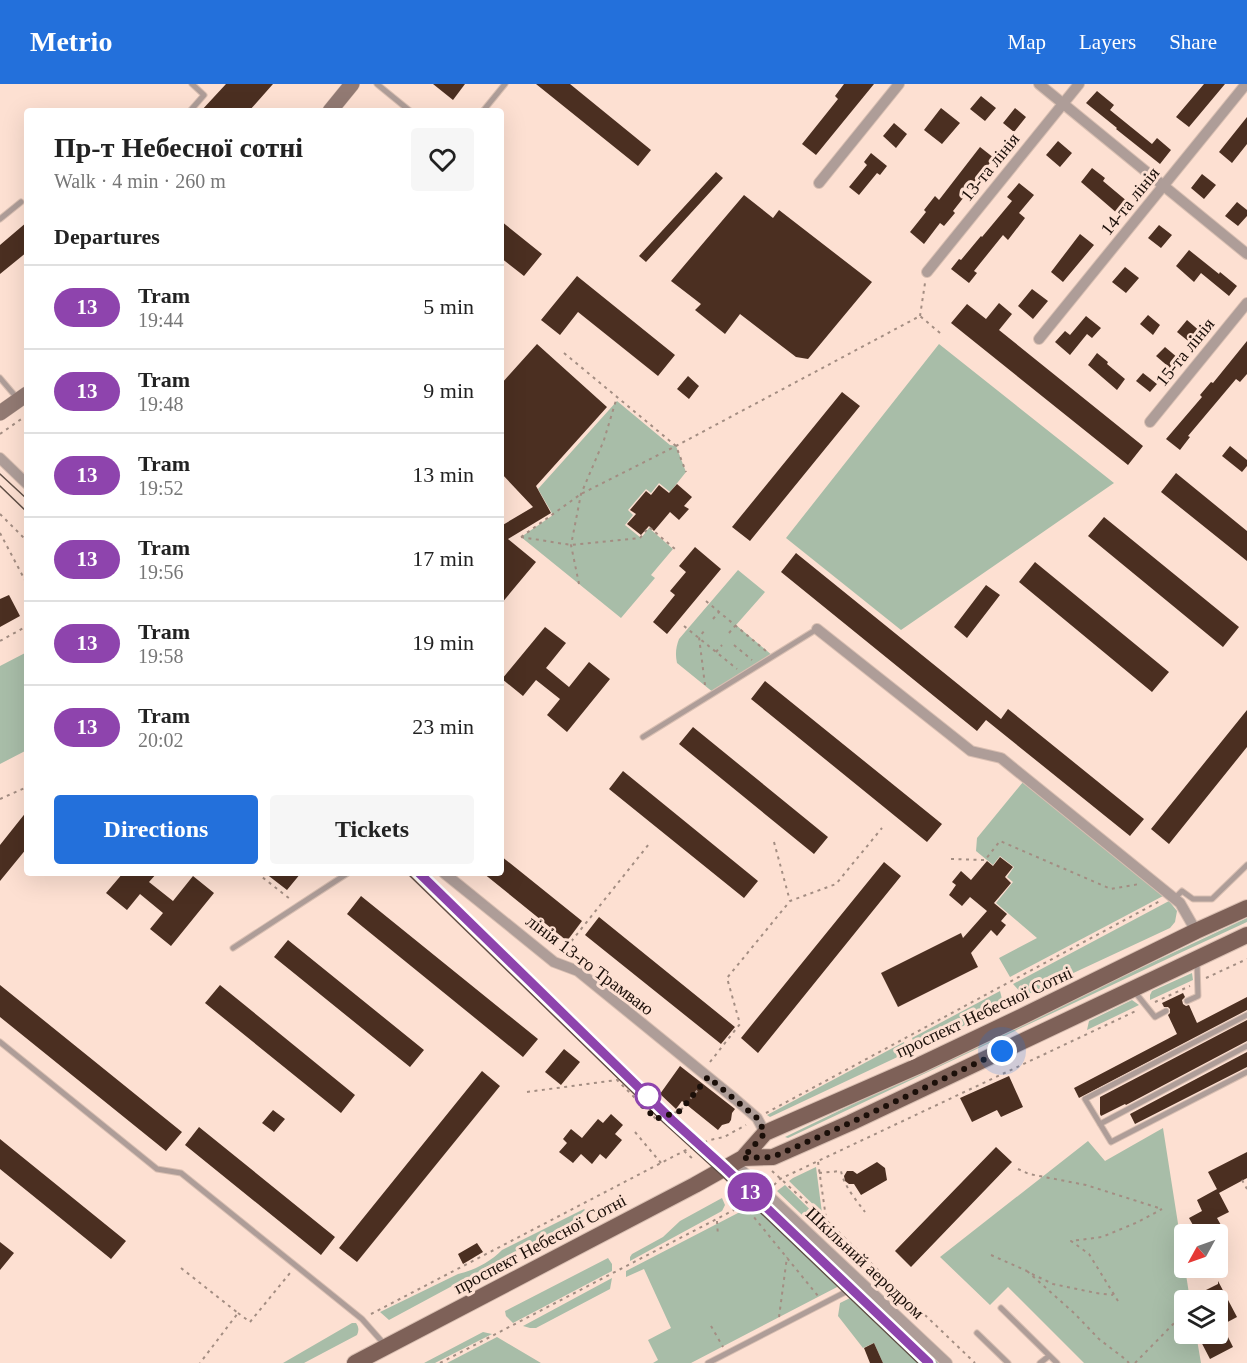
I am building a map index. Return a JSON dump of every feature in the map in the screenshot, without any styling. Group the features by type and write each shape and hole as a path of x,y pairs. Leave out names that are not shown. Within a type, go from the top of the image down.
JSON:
{"main road":[{"path":"332,108 352,84"},
{"path":"0,412 23,397"},
{"name":"проспект Небесної Сотні","path":"355,1363 695,1185 738,1160 765,1133 918,1066 1247,908"},
{"name":"проспект Небесної Сотні","path":"738,1160 773,1157 783,1153 1247,935"}],"street":[{"path":"819,183 899,84"},
{"path":"1039,84 1247,254"},
{"name":"13-та лінія","path":"927,272 1079,84"},
{"name":"14-та лінія","path":"1039,339 1246,84"},
{"name":"15-та лінія","path":"1150,422 1247,303"},
{"path":"0,458 24,481"},
{"path":"817,628 971,751 1001,758 1180,903 1196,931"},
{"name":"лінія 13-го Трамваю","path":"448,876 554,962 578,971 757,1118 765,1133"},
{"name":"Шкільний аеродром","path":"738,1160 862,1283 947,1363"}],"lane":[{"path":"192,84 204,95 193,108"},
{"path":"377,84 406,108"},
{"path":"485,108 505,84"},
{"path":"0,219 21,202"},
{"path":"0,378 23,397"},
{"path":"643,737 817,628"},
{"path":"1172,897 1182,891 1193,899 1212,899 1247,865"},
{"path":"233,948 343,876"},
{"path":"1187,1001 1198,996 1196,959"},
{"path":"1132,989 1155,1017 1167,1011"},
{"path":"1247,1015 1085,1099 1111,1142 1247,1072"},
{"path":"0,1042 157,1169 181,1173 362,1319 387,1346"},
{"path":"1100,1124 1247,1046"},
{"path":"708,1363 862,1283"},
{"path":"1001,1308 1057,1363"},
{"path":"977,1333 1008,1363"},
{"path":"1040,1363 1049,1356"}],"path":[{"path":"920,316 927,272"},
{"path":"920,316 940,333"},
{"path":"675,549 649,527 640,538 571,545 520,537 581,494 920,316"},
{"path":"564,353 676,446 686,472"},
{"path":"579,584 571,545 581,494 604,440 617,397"},
{"path":"0,434 24,417"},
{"path":"0,514 24,538"},
{"path":"0,533 24,578"},
{"path":"706,601 773,656"},
{"path":"713,619 719,612"},
{"path":"729,633 735,625"},
{"path":"684,626 744,675"},
{"path":"0,641 24,628"},
{"path":"705,630 699,637 705,685"},
{"path":"716,652 722,645"},
{"path":"734,645 759,665"},
{"path":"0,799 24,788"},
{"path":"527,1092 616,1080 656,1119 680,1111 740,1024 727,978 790,901 836,884 882,828"},
{"path":"951,859 985,860 1000,841 1111,889 1153,881"},
{"path":"774,842 790,901"},
{"path":"554,962 649,844"},
{"path":"261,876 298,905"},
{"path":"362,1319 684,1151 724,1137 1172,897"},
{"path":"771,1188 780,1179 1247,959"},
{"path":"635,1132 661,1163"},
{"path":"684,1151 693,1159"},
{"path":"818,1162 826,1220"},
{"path":"1018,1169 1029,1174 1086,1185 1162,1209 1102,1237 1071,1241 1089,1254 1118,1301"},
{"path":"819,1173 841,1171 846,1184 865,1212"},
{"path":"773,1172 975,1363"},
{"path":"1242,1180 1247,1189"},
{"path":"727,1192 744,1204 824,1303"},
{"path":"440,1363 762,1195"},
{"path":"717,1220 718,1236"},
{"path":"991,1255 1053,1284 1114,1295"},
{"path":"777,1327 780,1293 787,1257"},
{"path":"181,1268 250,1322 295,1266"},
{"path":"1027,1271 1099,1339 1129,1363"},
{"path":"200,1363 238,1313"},
{"path":"1135,1363 1174,1323"},
{"path":"711,1326 727,1353"}],"green space":[{"path":"939,344 1114,483 901,630 786,538"},
{"path":"617,401 670,445 676,446 686,472 670,492 659,483 651,493 646,489 628,510 633,515 625,525 641,538 649,528 673,549 651,575 655,578 621,618 521,537 553,515 538,489"},
{"path":"738,570 765,592 736,625 773,656 714,693 677,663 677,648 679,639"},
{"path":"24,654 24,752 0,764 0,666"},
{"path":"1023,782 1163,896 1010,977 999,958 1037,938 996,903 1013,882 1007,877 1014,867 1000,856 993,865 976,851 977,838"},
{"path":"1169,901 1177,911 1175,922 1170,928 1024,996 1013,984"},
{"path":"1247,918 1247,922 788,1138 785,1137 917,1073"},
{"path":"1192,973 1193,980 1150,1000 1152,991"},
{"path":"1000,991 1004,1007 916,1048 912,1038"},
{"path":"1132,1000 1139,1005 1087,1030 1089,1021"},
{"path":"904,1042 906,1053 770,1117 767,1115"},
{"path":"1163,1128 1178,1224 1174,1224 1174,1278 1187,1278 1188,1290 1174,1290 1174,1344 1198,1344 1201,1363 1084,1363 1008,1287 990,1305 940,1257 1088,1141 1105,1161"},
{"path":"816,1167 822,1213 789,1181"},
{"path":"785,1185 834,1233 828,1236 823,1235 777,1191"},
{"path":"722,1198 725,1205 722,1211 630,1261 632,1254 663,1237 680,1221"},
{"path":"765,1199 843,1273 844,1279 841,1285 691,1363 653,1363 658,1360 648,1340 671,1328 644,1269 626,1277 626,1271"},
{"path":"584,1209 571,1222 389,1320 380,1312 458,1274 482,1265 502,1250"},
{"path":"608,1258 612,1264 612,1271 513,1323 506,1316 505,1311"},
{"path":"612,1278 610,1289 536,1328 523,1326"},
{"path":"866,1294 939,1363 883,1363 874,1343 863,1348 838,1316 840,1303 854,1296"},
{"path":"352,1323 358,1326 357,1335 304,1363 283,1363"},
{"path":"483,1332 492,1334 435,1363 424,1363"},
{"path":"497,1337 541,1363 447,1363"}],"building":[{"path":"226,84 273,84 252,108 204,108"},
{"path":"433,84 465,84 453,100"},
{"path":"536,84 570,84 651,150 638,166"},
{"path":"844,84 874,84 816,155 802,144 838,99 835,96"},
{"path":"1204,84 1225,84 1189,127 1176,117"},
{"path":"1097,91 1114,105 1110,110 1152,144 1157,138 1171,150 1160,164 1086,103"},
{"path":"981,96 996,108 985,121 970,109"},
{"path":"941,108 960,123 942,144 924,130"},
{"path":"1015,108 1026,117 1014,132 1003,123"},
{"path":"1247,117 1247,144 1232,163 1219,152"},
{"path":"894,123 907,134 896,148 883,136"},
{"path":"1058,141 1072,153 1060,167 1046,155"},
{"path":"980,147 994,158 970,187 953,211 955,213 944,226 940,223 924,244 910,232 935,196 939,200"},
{"path":"871,153 887,166 880,175 877,173 859,195 849,187 867,165 864,162"},
{"path":"1092,168 1105,178 1103,181 1128,202 1118,214 1081,182"},
{"path":"716,172 723,178 646,262 639,256"},
{"path":"1202,174 1216,185 1204,199 1191,188"},
{"path":"1019,183 1034,195 1019,213 1025,218 1008,240 1003,235 974,271 977,273 969,283 951,269 1012,201 1007,197"},
{"path":"744,195 773,218 779,210 872,282 808,359 796,357 740,314 725,334 695,310 701,304 671,281"},
{"path":"1237,202 1247,210 1247,216 1238,226 1225,216"},
{"path":"504,223 542,254 524,276 504,260"},
{"path":"24,225 24,254 0,274 0,245"},
{"path":"1159,225 1172,235 1161,248 1148,238"},
{"path":"1080,234 1094,245 1063,282 1051,272"},
{"path":"1189,250 1237,286 1229,296 1201,273 1194,282 1176,266"},
{"path":"1125,267 1139,278 1126,293 1112,282"},
{"path":"577,276 675,355 658,376 578,312 560,335 541,320"},
{"path":"1032,289 1048,301 1033,319 1018,306"},
{"path":"999,303 1012,314 999,330 1143,446 1128,465 951,323 967,304 986,319"},
{"path":"1148,315 1160,325 1153,335 1140,324"},
{"path":"1086,316 1101,328 1092,338 1087,334 1070,355 1055,342 1065,331 1070,335"},
{"path":"1187,320 1202,333 1193,345 1177,332"},
{"path":"1247,341 1247,374 1240,382 1236,379 1188,436 1190,437 1180,450 1166,439 1202,397 1200,395 1211,382 1213,383"},
{"path":"537,344 607,407 536,486 551,513 508,539 536,562 504,600 504,524 533,507 504,476 504,381"},
{"path":"1165,347 1178,358 1170,368 1156,356"},
{"path":"1097,353 1125,379 1117,390 1088,365"},
{"path":"1143,373 1157,384 1150,392 1136,381"},
{"path":"688,376 699,386 689,399 677,389"},
{"path":"842,392 860,406 750,541 732,527"},
{"path":"1230,446 1247,460 1247,466 1242,472 1222,456"},
{"path":"1176,473 1247,531 1247,561 1161,492"},
{"path":"677,484 692,497 684,506 689,509 679,520 670,512 654,531 649,526 641,535 627,524 636,514 630,510 646,491 651,495 659,485 669,493"},
{"path":"1104,517 1239,627 1223,647 1088,536"},
{"path":"695,547 721,569 667,634 653,622 675,595 670,591 686,572 679,566"},
{"path":"796,553 1001,719 1008,709 1144,819 1130,836 986,720 977,731 781,572"},
{"path":"1035,562 1169,672 1152,692 1019,582"},
{"path":"986,585 1000,595 967,638 954,627"},
{"path":"9,595 20,616 0,627 0,599"},
{"path":"545,627 566,643 546,668 569,687 589,662 610,679 567,732 547,715 560,699 536,680 523,696 504,681 504,677"},
{"path":"765,681 942,824 927,842 751,699"},
{"path":"1247,710 1247,747 1169,844 1151,829"},
{"path":"693,727 828,837 814,854 679,744"},
{"path":"623,771 758,881 744,898 609,789"},
{"path":"24,815 24,852 0,881 0,845"},
{"path":"1000,857 1013,867 1005,877 1011,883 994,903 1007,914 1001,921 1006,925 997,936 991,930 971,953 978,967 898,1007 881,973 961,933 963,938 987,911 970,897 962,906 949,895 956,885 952,882 961,871 971,880 987,861 993,866"},
{"path":"504,858 582,921 567,941 487,876 504,876"},
{"path":"884,862 901,876 758,1053 741,1038"},
{"path":"120,876 154,876 149,882 173,901 193,876 214,893 171,946 150,929 163,913 140,894 127,910 106,893"},
{"path":"269,876 299,876 287,890"},
{"path":"361,896 538,1039 523,1057 347,914"},
{"path":"599,917 735,1027 721,1044 585,935"},
{"path":"288,940 424,1050 410,1067 274,957"},
{"path":"0,985 182,1132 166,1151 0,1017"},
{"path":"220,985 355,1095 341,1113 205,1003"},
{"path":"1183,993 1185,997 1182,1000 1183,1004 1189,1005 1197,1023 1247,997 1247,1010 1079,1098 1074,1088 1177,1034 1168,1015 1170,1009 1164,1007 1162,1003"},
{"path":"1247,1020 1247,1041 1101,1116 1100,1097"},
{"path":"564,1049 580,1062 561,1085 545,1072"},
{"path":"1247,1052 1247,1067 1135,1124 1130,1114"},
{"path":"680,1066 735,1109 729,1123 722,1125 718,1130 682,1101 676,1109 660,1094"},
{"path":"482,1071 500,1086 357,1262 339,1248"},
{"path":"1009,1076 1023,1107 1001,1117 997,1110 972,1122 960,1098"},
{"path":"273,1110 285,1119 274,1132 262,1123"},
{"path":"611,1114 623,1125 615,1134 622,1140 606,1159 600,1154 592,1164 581,1154 573,1163 559,1152 567,1143 563,1139 571,1129 582,1138 598,1119 603,1123"},
{"path":"199,1127 335,1237 321,1255 185,1145"},
{"path":"0,1139 126,1241 111,1259 0,1169"},
{"path":"996,1147 1012,1162 911,1267 895,1251"},
{"path":"1247,1152 1247,1178 1219,1193 1208,1172"},
{"path":"877,1162 885,1168 887,1180 861,1195 854,1184 845,1181 844,1176 847,1171 857,1174"},
{"path":"1217,1189 1229,1212 1217,1218 1220,1224 1192,1224 1189,1218 1202,1211 1197,1200"},
{"path":"0,1242 14,1253 0,1270"},
{"path":"477,1243 483,1252 463,1264 458,1254"},
{"path":"1218,1281 1223,1290 1206,1290 1218,1284"},
{"path":"1228,1300 1237,1317 1228,1322"},
{"path":"1228,1337 1233,1347 1210,1359 1202,1344 1228,1344"},
{"path":"874,1343 883,1363 870,1363 864,1348"}],"tram line":[{"path":"0,474 24,496"},
{"path":"0,486 24,509"},
{"path":"410,876 663,1122 918,1363"},
{"name":"13","path":"422,876 672,1120 929,1363"}],"route":[{"path":"648,1096 643,1106 656,1119 667,1116 680,1111 708,1077 757,1118 765,1133 743,1158 773,1157 1002,1051"}]}
